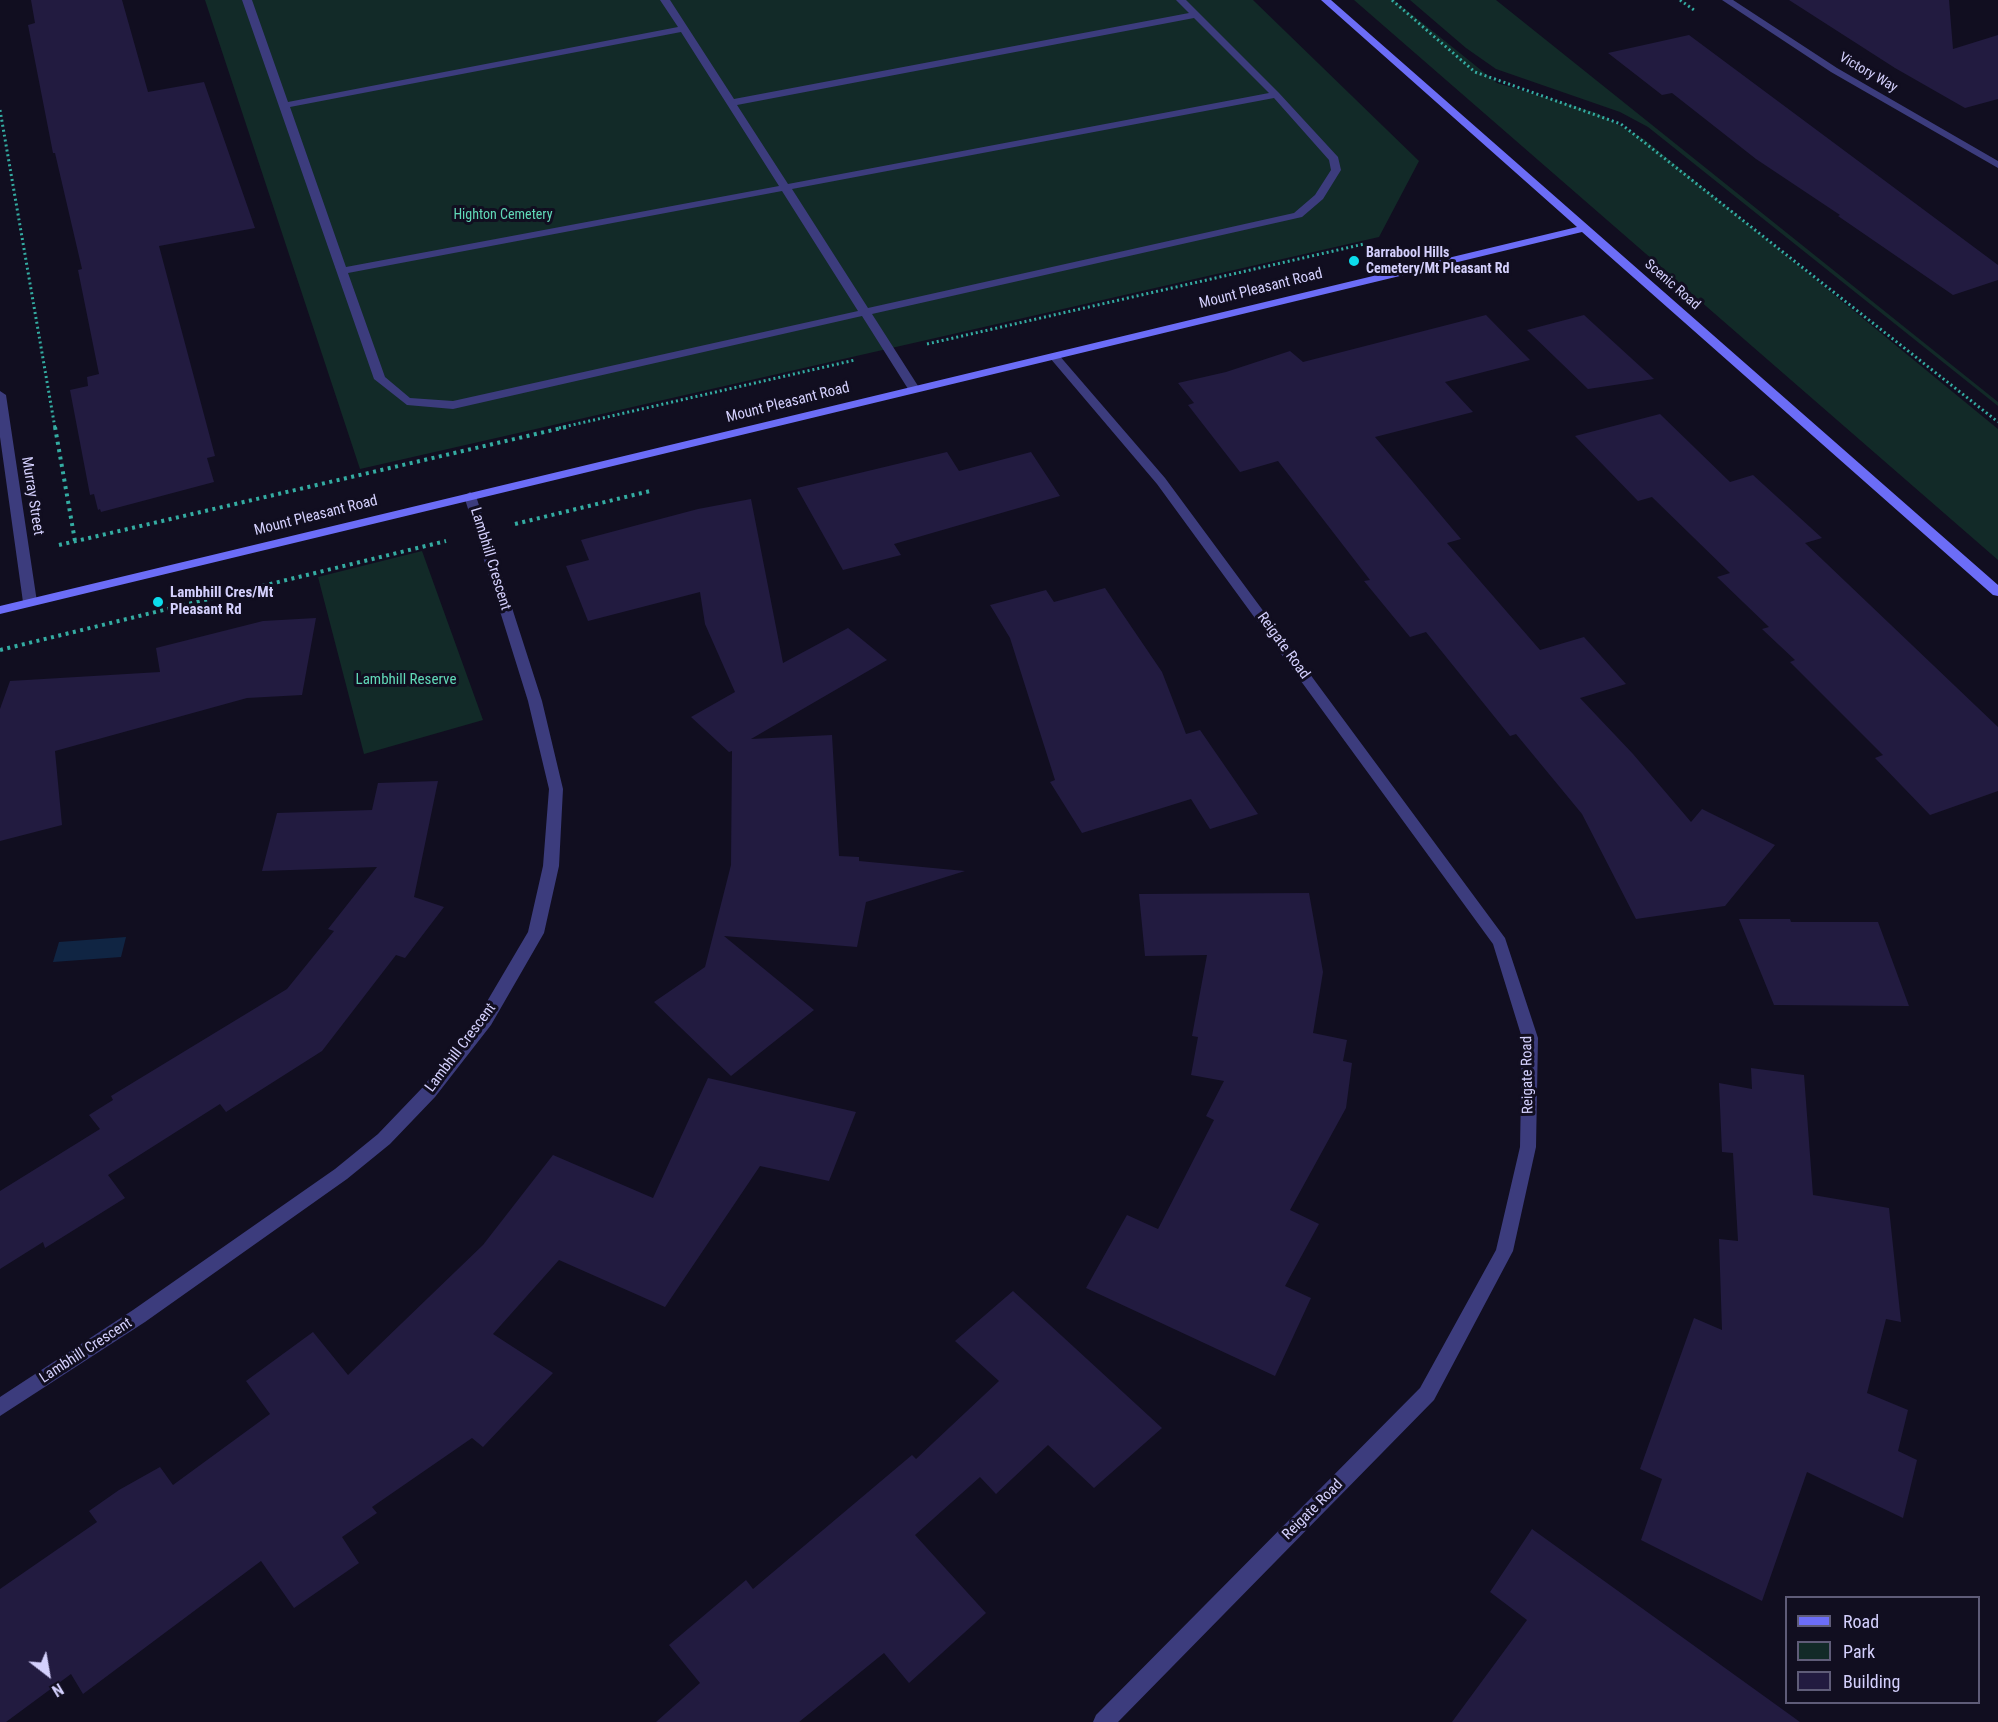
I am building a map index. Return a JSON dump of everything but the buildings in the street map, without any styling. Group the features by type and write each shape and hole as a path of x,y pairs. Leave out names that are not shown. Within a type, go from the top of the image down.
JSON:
{"street":[{"path":"247,0 380,379 407,401 453,405 1298,215 1319,197 1336,170 1334,159 1276,95 1181,0"},
{"path":"665,0 914,389"},
{"name":"Scenic Road","path":"1326,0 1998,592"},
{"name":"Victory Way","path":"1727,0 1834,70 1998,165"},
{"path":"730,103 1195,15"},
{"path":"285,105 682,28"},
{"path":"342,271 1276,95"},
{"name":"Mount Pleasant Road","path":"0,610 1584,228"},
{"name":"Reigate Road","path":"1054,356 1161,481 1500,942 1530,1038 1528,1148 1504,1251 1427,1394 1103,1722"},
{"name":"Murray Street","path":"0,395 30,602"},
{"name":"Lambhill Crescent","path":"0,1407 168,1296 341,1174 384,1139 429,1092 485,1020 536,933 551,866 556,789 535,701 470,496"}],"path":[{"path":"1392,0 1475,72 1622,124 1998,423"},
{"path":"0,110 75,541"},
{"path":"24,554 253,498 1366,244"}],"green space":[{"name":"Highton Cemetery","path":"205,0 1253,0 1419,161 1379,237 360,469"},
{"path":"1354,0 1394,0 1497,83 1597,113 1644,139 1998,429 1998,560"},
{"path":"1410,0 1496,0 1998,402 1998,406 1648,127 1620,112 1496,69 1466,48"},
{"name":"Lambhill Reserve","path":"422,551 483,720 364,754 318,577"}],"water":[{"path":"126,937 121,957 53,962 59,942"}],"place":[{"name":"Barrabool Hills Cemetery/Mt Pleasant Rd","path":"1354,261"},
{"name":"Lambhill Cres/Mt Pleasant Rd","path":"158,602"}]}
